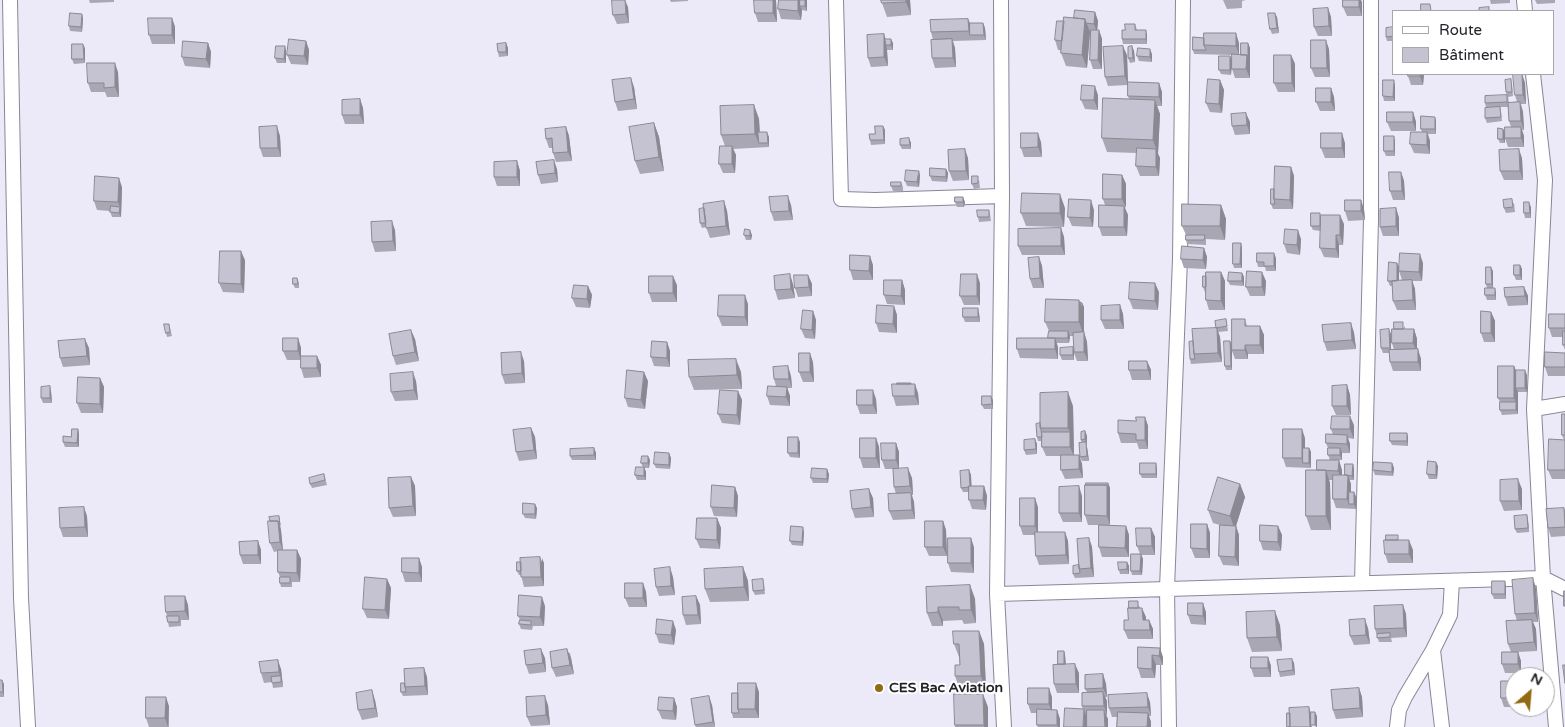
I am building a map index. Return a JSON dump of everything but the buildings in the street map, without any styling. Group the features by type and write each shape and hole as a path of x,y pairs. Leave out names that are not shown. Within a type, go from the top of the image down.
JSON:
{"street":[{"path":"10,0 18,480 28,727"},
{"path":"836,0 841,199 875,200 1002,196"},
{"path":"1001,0 1002,196 997,594 1004,727"},
{"path":"1169,727 1167,588 1180,259 1183,0"},
{"path":"1362,583 1371,219 1371,0"},
{"path":"1533,75 1545,180 1534,409 1543,578 1556,727"},
{"path":"1534,409 1565,404"},
{"path":"997,594 1543,578 1565,589"},
{"path":"1397,727 1399,710 1405,697 1433,650 1450,615 1452,581"},
{"path":"1433,650 1442,727"}],"place":[{"name":"CES Bac Aviation","path":"879,688"}]}
